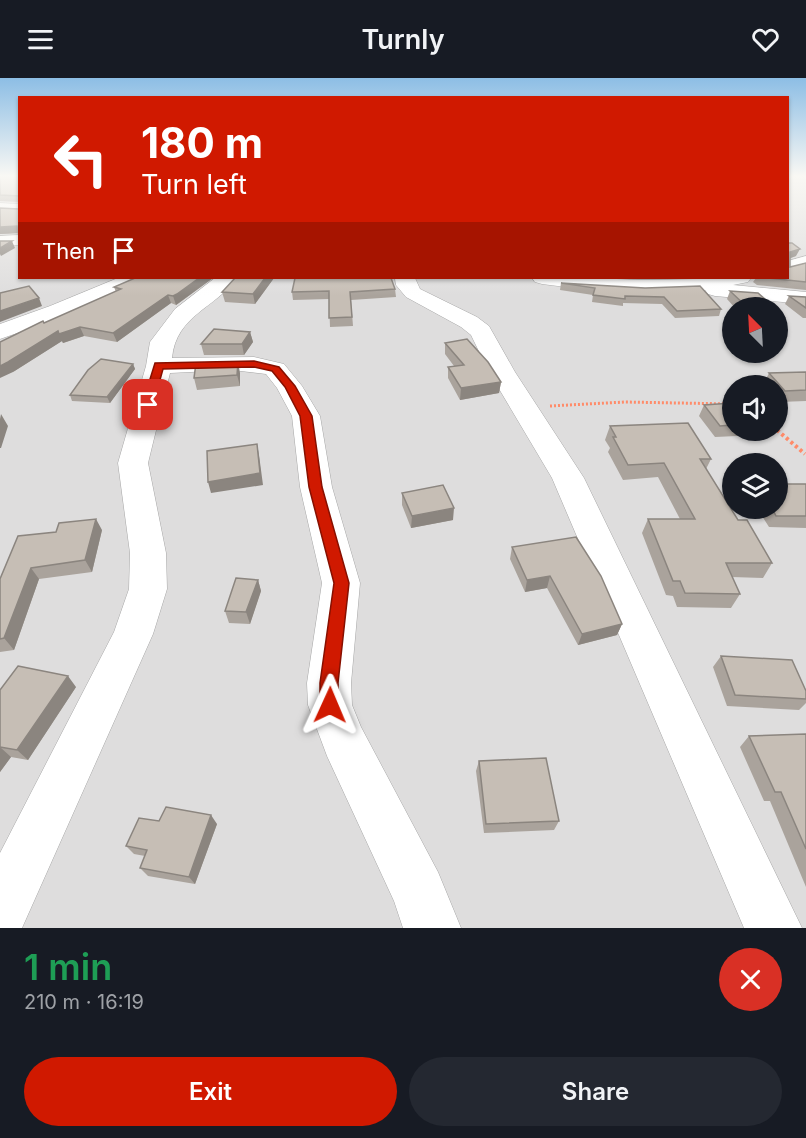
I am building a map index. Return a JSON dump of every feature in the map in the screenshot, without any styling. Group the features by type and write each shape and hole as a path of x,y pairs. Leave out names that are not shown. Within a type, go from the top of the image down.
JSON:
{"street":[{"path":"0,241 18,240"},
{"path":"789,267 806,262"},
{"path":"0,332 58,311 132,279"},
{"path":"0,912 133,634 148,590 148,553 133,463 159,366 162,342 183,314 225,279"},
{"path":"405,279 406,285 413,293 469,322 481,332 502,372 567,478 773,928"},
{"path":"549,279 606,287 665,287 806,298"},
{"path":"665,287 733,279"},
{"path":"159,366 232,363 254,364 275,369 289,386 306,416 316,487 341,583 329,683 330,705 343,740 418,892 432,928"}],"path":[{"path":"525,408 625,402 722,404"},
{"path":"788,439 805,454"}],"shaded area":[{"path":"0,217 18,217 18,279 789,279 789,217 806,217 806,928 0,928"}],"building":[{"path":"0,217 18,217 18,231 17,226 0,227"},
{"path":"0,241 12,241 0,248"},
{"path":"789,243 800,249 790,252 790,267 806,263 806,282 778,279 789,279"},
{"path":"133,279 198,279 177,294 168,295 113,333 80,327 59,334 58,331 0,366 0,342 43,321 44,323 121,289 114,287"},
{"path":"234,279 264,279 253,294 222,292"},
{"path":"295,279 391,279 395,289 350,292 352,317 329,318 329,291 292,292"},
{"path":"561,283 645,288 700,286 721,309 677,311 664,297 625,296 625,299 593,295 595,288"},
{"path":"29,286 39,298 0,311 0,293"},
{"path":"730,291 758,293 763,297 736,297"},
{"path":"789,296 806,297 806,308"},
{"path":"214,329 250,332 242,344 201,344"},
{"path":"467,339 488,362 501,382 461,388 448,367 464,365 445,343"},
{"path":"101,359 133,364 107,397 70,395 88,370"},
{"path":"238,362 237,375 194,378 196,363"},
{"path":"806,372 806,390 788,391 788,375 771,375 769,373"},
{"path":"722,404 722,426 720,426 704,405"},
{"path":"688,423 711,459 700,459 722,494 722,519 747,520 772,563 726,563 740,594 685,593 680,581 673,581 648,519 695,519 664,463 628,465 613,437 616,437 610,426"},
{"path":"257,444 260,473 208,482 207,451"},
{"path":"788,484 806,484 806,516 788,516"},
{"path":"443,485 454,508 412,516 402,493"},
{"path":"96,519 85,560 31,568 4,638 0,639 0,579 18,536 56,532 59,523"},
{"path":"576,537 601,576 622,624 582,634 550,576 527,580 512,547"},
{"path":"236,578 258,580 246,612 225,611"},
{"path":"721,656 792,660 806,691 806,699 735,695"},
{"path":"18,666 68,676 17,750 0,747 0,690"},
{"path":"806,734 806,849 781,792 775,792 749,736"},
{"path":"546,758 559,821 486,824 479,761"},
{"path":"166,807 211,815 189,877 140,868 147,850 126,846 139,818 159,821"}],"route":[{"path":"148,405 159,366 254,364 275,369 289,386 306,416 316,487 341,583 329,683 330,705"}]}
